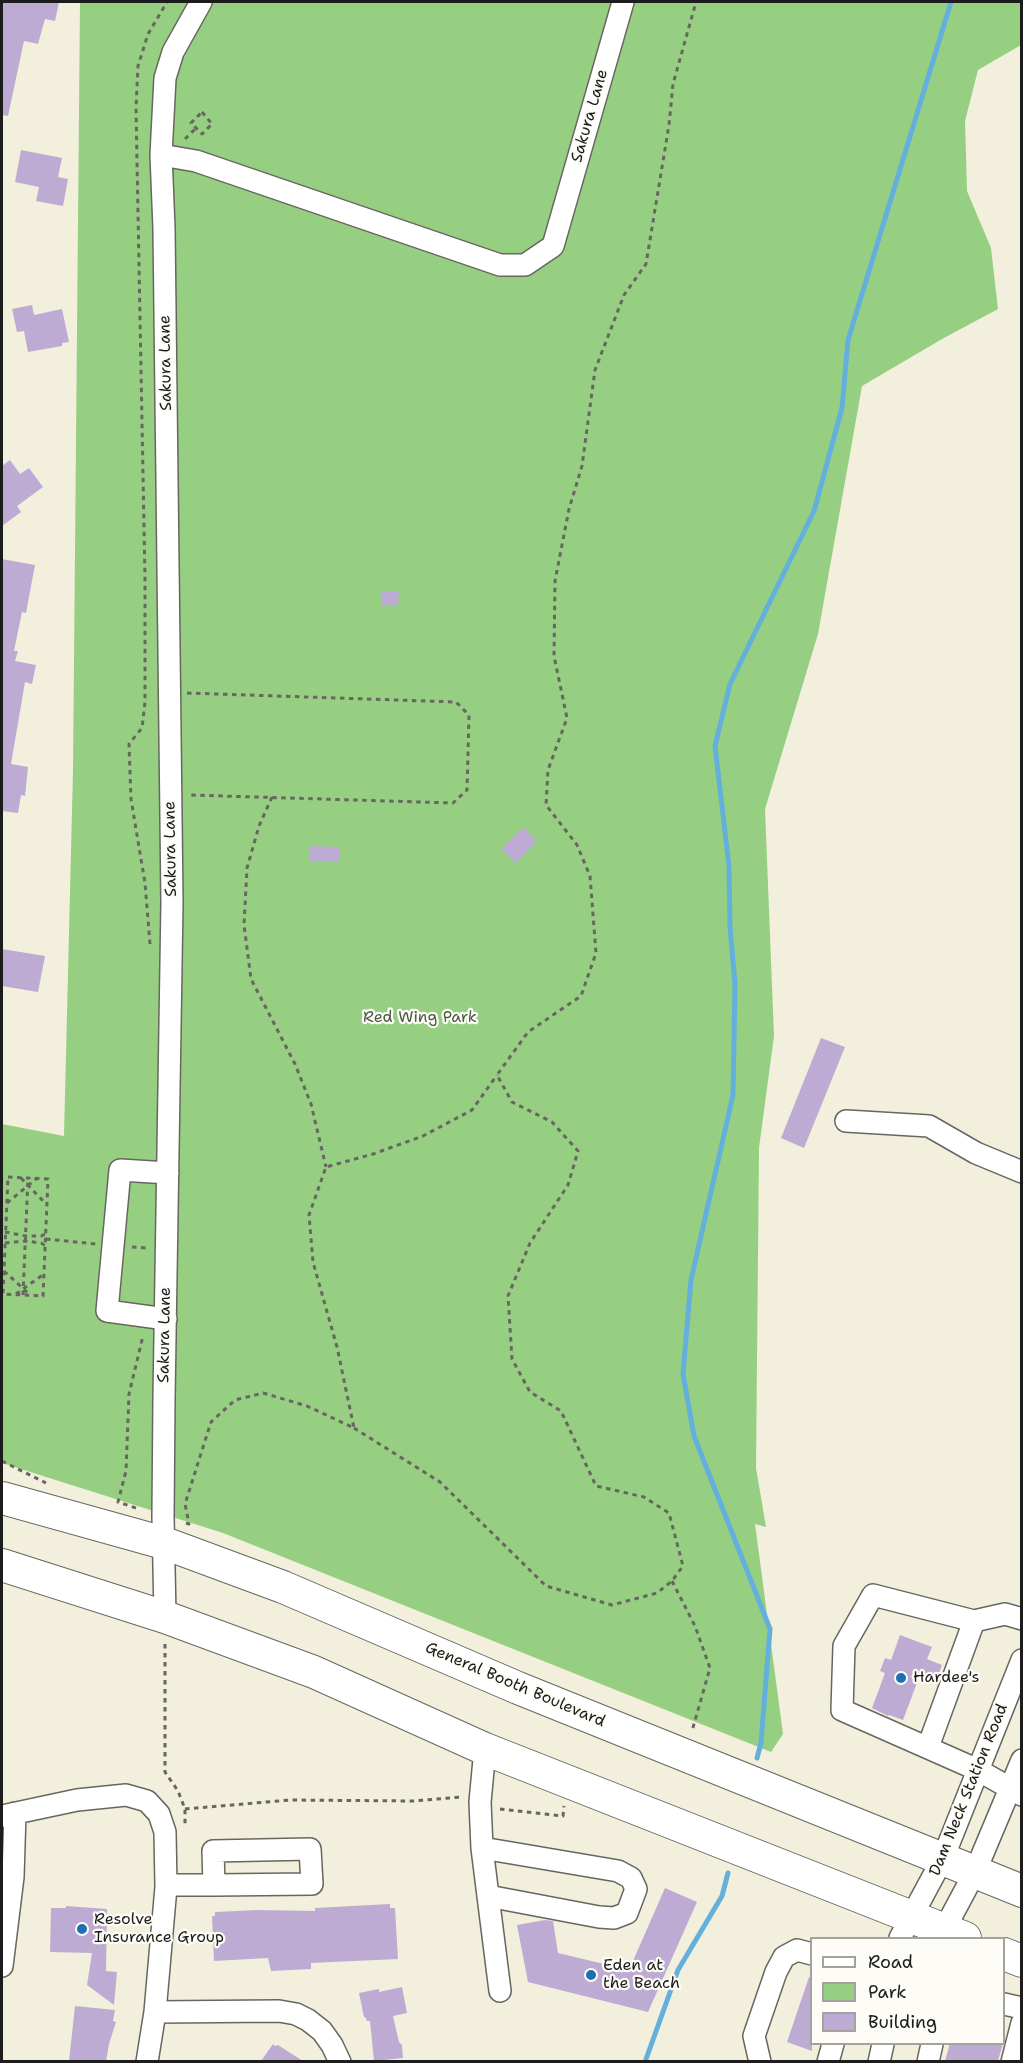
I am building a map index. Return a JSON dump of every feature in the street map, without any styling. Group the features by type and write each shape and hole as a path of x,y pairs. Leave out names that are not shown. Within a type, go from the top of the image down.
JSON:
{"highway":[{"name":"General Booth Boulevard","path":"2,1498 164,1530 315,1600 518,1688 1022,1891"},
{"path":"2,1565 165,1627 314,1672 485,1749 906,1928 948,1936"},
{"path":"1005,1954 1022,1961"}],"street":[{"name":"Sakura Lane","path":"165,1627 157,1318 168,1173 172,902 161,155 165,78 173,52 201,2"},
{"name":"Sakura Lane","path":"161,155 196,161 500,265 525,265 553,246 623,2"},
{"path":"846,1121 929,1126 976,1153 1022,1172"},
{"path":"157,1318 107,1311 120,1170 168,1173"},
{"path":"1016,1791 978,1770 842,1710 844,1646 873,1595 974,1621 1005,1614 1022,1619"},
{"path":"928,1748 974,1621"},
{"name":"Dam Neck Station Road","path":"906,1928 944,1858 1022,1660"},
{"path":"485,1749 480,1802 482,1848 500,1991"},
{"name":"Dam Neck Station Road","path":"948,1936 975,1872 1016,1791 1022,1760"},
{"path":"2,1966 13,1877 8,1814 76,1800 126,1795 147,1801 159,1814 165,1832 166,1885 155,2012 147,2061"},
{"path":"482,1848 618,1871 632,1878 636,1889 627,1913 614,1918 488,1896"},
{"path":"166,1885 214,1885 312,1884 310,1849 213,1851 214,1885"},
{"path":"760,2061 754,2036 776,1972 784,1957 797,1950 810,1953"},
{"path":"1005,2004 1022,2008"},
{"path":"155,2012 279,2011 296,2014 322,2031 340,2061"},
{"path":"1012,2061 1022,2023"},
{"path":"828,2061 832,2045"},
{"path":"879,2061 883,2045"},
{"path":"928,2061 932,2045"}],"path":[{"path":"151,953 145,883 131,799 129,744 142,728 146,702 136,108 138,66 148,34 167,2"},
{"path":"326,1167 373,1154 423,1136 472,1110 528,1032 581,996 596,953 590,876 577,845 546,805 548,770 567,718 554,656 555,581 569,509 582,466 595,370 624,295 646,264 668,136 673,84 696,2"},
{"path":"202,112 212,124 202,134 191,123 202,112"},
{"path":"170,693 456,702 469,715 467,790 453,803 171,794"},
{"path":"272,797 259,826 247,868 244,925 251,979 295,1064 311,1104 326,1167 309,1215 314,1262 337,1347 354,1428"},
{"path":"157,1318 129,1394 126,1471 117,1502 164,1530 189,1524 185,1503 212,1422 235,1400 263,1393 307,1406 354,1428 440,1482 546,1586 612,1605 657,1593 672,1581 683,1566 669,1513 644,1497 596,1486 561,1411 530,1392 512,1359 508,1296 530,1243 568,1185 578,1151 552,1122 512,1102 497,1075"},
{"path":"8,1178 21,1178 48,1179 43,1296 3,1294 8,1178"},
{"path":"21,1178 47,1205"},
{"path":"23,1295 28,1178"},
{"path":"7,1203 36,1179"},
{"path":"5,1232 45,1246"},
{"path":"5,1243 46,1234"},
{"path":"4,1271 31,1296"},
{"path":"14,1295 44,1274"},
{"path":"672,1581 695,1626 710,1668 686,1755"},
{"path":"165,1627 165,1772 178,1791 185,1809 290,1800 413,1801 465,1797 504,1811 563,1816"}],"green space":[{"name":"Red Wing Park","path":"80,2 1021,2 1021,45 978,70 965,121 967,191 991,248 998,309 862,386 818,634 765,809 774,1036 759,1148 756,1468 766,1527 755,1524 783,1734 771,1752 223,1533 2,1463 2,1124 64,1136 73,770"}],"building":[{"path":"2,2 59,2 55,21 45,19 38,44 24,41 8,116 2,115"},
{"path":"21,150 62,158 58,177 68,179 63,206 36,201 39,187 15,182"},
{"path":"32,305 34,315 62,309 69,342 62,343 62,346 28,352 24,331 17,332 12,309"},
{"path":"10,460 20,474 29,468 43,487 17,506 21,512 2,526 2,466"},
{"path":"2,559 35,565 26,613 22,612 14,651 18,651 15,661 36,665 32,684 25,682 11,764 28,767 25,796 21,795 18,813 2,811"},
{"path":"382,591 399,591 398,605 382,605"},
{"path":"523,827 537,841 516,863 501,849"},
{"path":"309,846 339,847 339,862 309,862"},
{"path":"2,949 45,956 38,992 2,986"},
{"path":"821,1038 845,1047 804,1148 781,1138"},
{"name":"Hardee's","path":"900,1635 932,1647 927,1659 942,1665 936,1681 920,1675 903,1720 872,1708 885,1673 880,1671 885,1658 891,1660"},
{"path":"665,1888 697,1902 648,2012 528,1982 517,1925 545,1920 553,1921 558,1953 629,1970"},
{"path":"390,1904 390,1908 395,1908 398,1959 311,1963 311,1969 271,1971 268,1958 214,1961 212,1916 215,1916 215,1912 315,1911 315,1908"},
{"path":"66,1906 107,1909 106,1971 117,1972 114,2005 87,1985 92,1953 50,1952 51,1908 66,1908"},
{"path":"810,1977 810,2045 812,2045 812,2051 787,2042"},
{"path":"402,1987 407,2013 393,2016 399,2042 402,2045 403,2058 374,2061 370,2021 364,2017 359,1993"},
{"path":"75,2006 115,2010 113,2021 116,2022 106,2061 69,2061"},
{"path":"273,2044 278,2045 303,2061 261,2061"},
{"path":"949,2045 1002,2045 998,2061 945,2061"}],"waterway":[{"path":"757,1758 761,1743 770,1629 694,1436 683,1374 691,1280 733,1095 735,984 730,927 729,866 715,746 730,684 814,511 842,408 848,340 951,2"},
{"path":"645,2062 678,1970 722,1896 728,1873"}],"place":[{"name":"Hardee's","path":"901,1678"},
{"name":"Resolve Insurance Group","path":"82,1929"},
{"name":"Eden at the Beach","path":"591,1975"}]}
